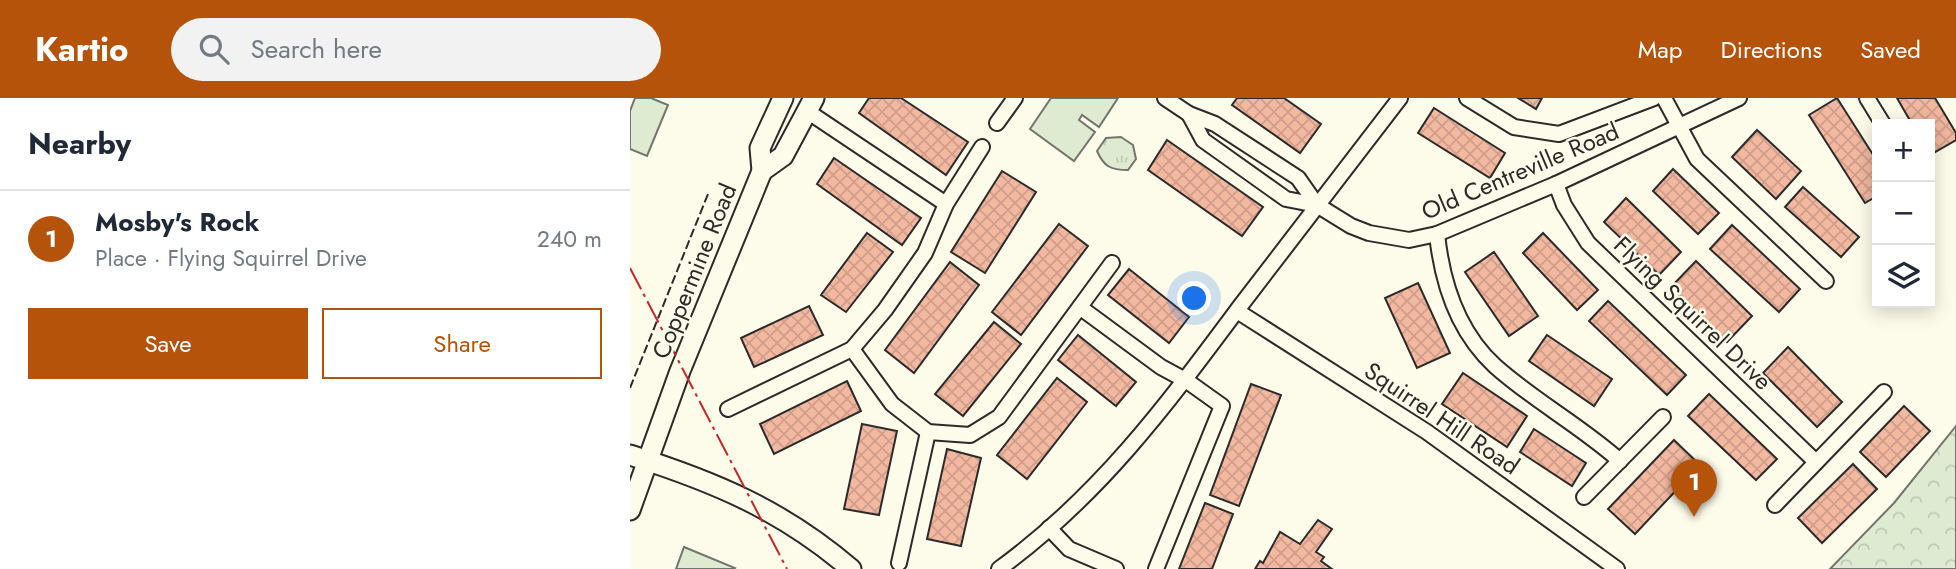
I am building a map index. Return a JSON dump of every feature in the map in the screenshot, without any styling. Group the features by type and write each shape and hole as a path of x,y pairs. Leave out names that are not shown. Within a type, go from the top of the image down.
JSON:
{"street":[{"name":"Coppermine Road","path":"630,510 639,458 680,370 762,170 760,148 783,98"},
{"path":"997,123 1015,98"},
{"path":"1165,98 1189,114 1215,124 1298,178 1317,205"},
{"path":"999,569 1086,497 1187,381 1237,311 1400,98"},
{"path":"1467,98 1514,127 1559,134 1654,98"},
{"path":"1664,98 1697,159 1826,281"},
{"name":"Old Centreville Road","path":"1317,205 1351,226 1369,233 1409,240 1437,234 1556,184 1739,98"},
{"path":"1867,98 1880,119"},
{"name":"Coppermine Road","path":"762,170 783,156 810,105"},
{"path":"810,105 946,204"},
{"path":"1189,114 1203,140 1286,199 1317,205"},
{"path":"728,409 852,349 925,253 946,204 982,147"},
{"name":"Flying Squirrel Drive","path":"1556,184 1564,205 1588,243 1816,462"},
{"path":"1437,234 1448,293 1467,331 1494,365 1591,435 1620,461"},
{"path":"852,349 892,404 928,432 970,435 999,417 1112,263"},
{"path":"1081,308 1161,367 1187,381 1222,406 1156,569"},
{"name":"Squirrel Hill Road","path":"1237,311 1427,432 1617,569"},
{"path":"1775,505 1884,392"},
{"path":"1584,497 1663,417"},
{"path":"899,563 928,432"},
{"path":"639,458 771,510 813,537 851,569"},
{"path":"1049,528 1069,549 1116,569"}],"green space":[{"path":"635,98 651,98 668,105 647,156 630,149 630,111"},
{"path":"1051,98 1118,98 1099,127 1082,115 1079,120 1095,132 1074,161 1030,129"},
{"path":"1121,137 1133,145 1136,159 1128,170 1109,166 1102,161 1097,151 1106,138"},
{"path":"1956,426 1956,569 1830,569 1894,503"},
{"path":"684,547 735,568 676,569"}],"building":[{"path":"869,98 901,98 968,142 946,175 859,113"},
{"path":"1237,98 1284,98 1321,124 1300,153 1232,105"},
{"path":"1518,98 1542,98 1536,109"},
{"path":"1837,98 1872,153 1872,199 1865,203 1809,115"},
{"path":"1897,98 1935,98 1956,133 1956,140 1935,152 1935,119 1909,119"},
{"path":"1434,108 1505,153 1490,178 1418,133"},
{"path":"1757,130 1801,171 1776,199 1732,157"},
{"path":"1167,140 1263,207 1242,236 1148,170"},
{"path":"834,158 921,218 902,245 817,184"},
{"path":"1673,169 1719,213 1698,234 1653,191"},
{"path":"1002,171 1036,192 985,273 951,252"},
{"path":"1803,187 1859,237 1841,257 1785,207"},
{"path":"1626,198 1681,252 1659,275 1604,222"},
{"path":"1059,224 1088,246 1021,335 992,312"},
{"path":"1732,225 1800,289 1779,312 1710,249"},
{"path":"867,233 893,252 846,312 821,295"},
{"path":"1543,233 1598,290 1577,310 1523,253"},
{"path":"1494,252 1538,316 1509,336 1465,272"},
{"path":"1696,261 1752,316 1727,342 1671,287"},
{"path":"950,262 979,285 914,373 885,350"},
{"path":"1129,269 1189,317 1169,343 1108,295"},
{"path":"1418,283 1450,353 1417,368 1385,298"},
{"path":"1608,301 1686,375 1667,395 1589,321"},
{"path":"809,306 823,335 754,367 741,338"},
{"path":"994,322 1021,344 963,416 935,394"},
{"path":"1078,335 1136,382 1116,406 1058,360"},
{"path":"1547,335 1612,379 1594,406 1529,361"},
{"path":"1788,347 1842,402 1817,427 1763,373"},
{"path":"1463,373 1527,416 1507,447 1442,404"},
{"path":"1057,378 1087,402 1027,479 997,455"},
{"path":"847,381 861,411 774,454 760,424"},
{"path":"1251,384 1281,395 1239,506 1210,495"},
{"path":"1709,394 1777,459 1756,480 1688,416"},
{"path":"1904,406 1930,431 1886,477 1860,452"},
{"path":"862,424 897,431 879,515 844,509"},
{"path":"1534,429 1586,463 1572,486 1520,452"},
{"path":"1674,440 1700,465 1635,534 1608,509"},
{"path":"947,449 981,458 961,546 927,539"},
{"path":"1853,464 1877,489 1822,543 1798,518"},
{"path":"1205,503 1233,514 1212,569 1179,569"},
{"path":"1318,520 1332,529 1316,552 1324,557 1321,561 1332,569 1255,569 1260,561 1263,563 1280,532 1300,544"}],"fence":[{"path":"630,388 708,194"}],"power":[{"path":"630,268 787,569"}],"place":[{"name":"Mosby's Rock","path":"1694,517"}]}
